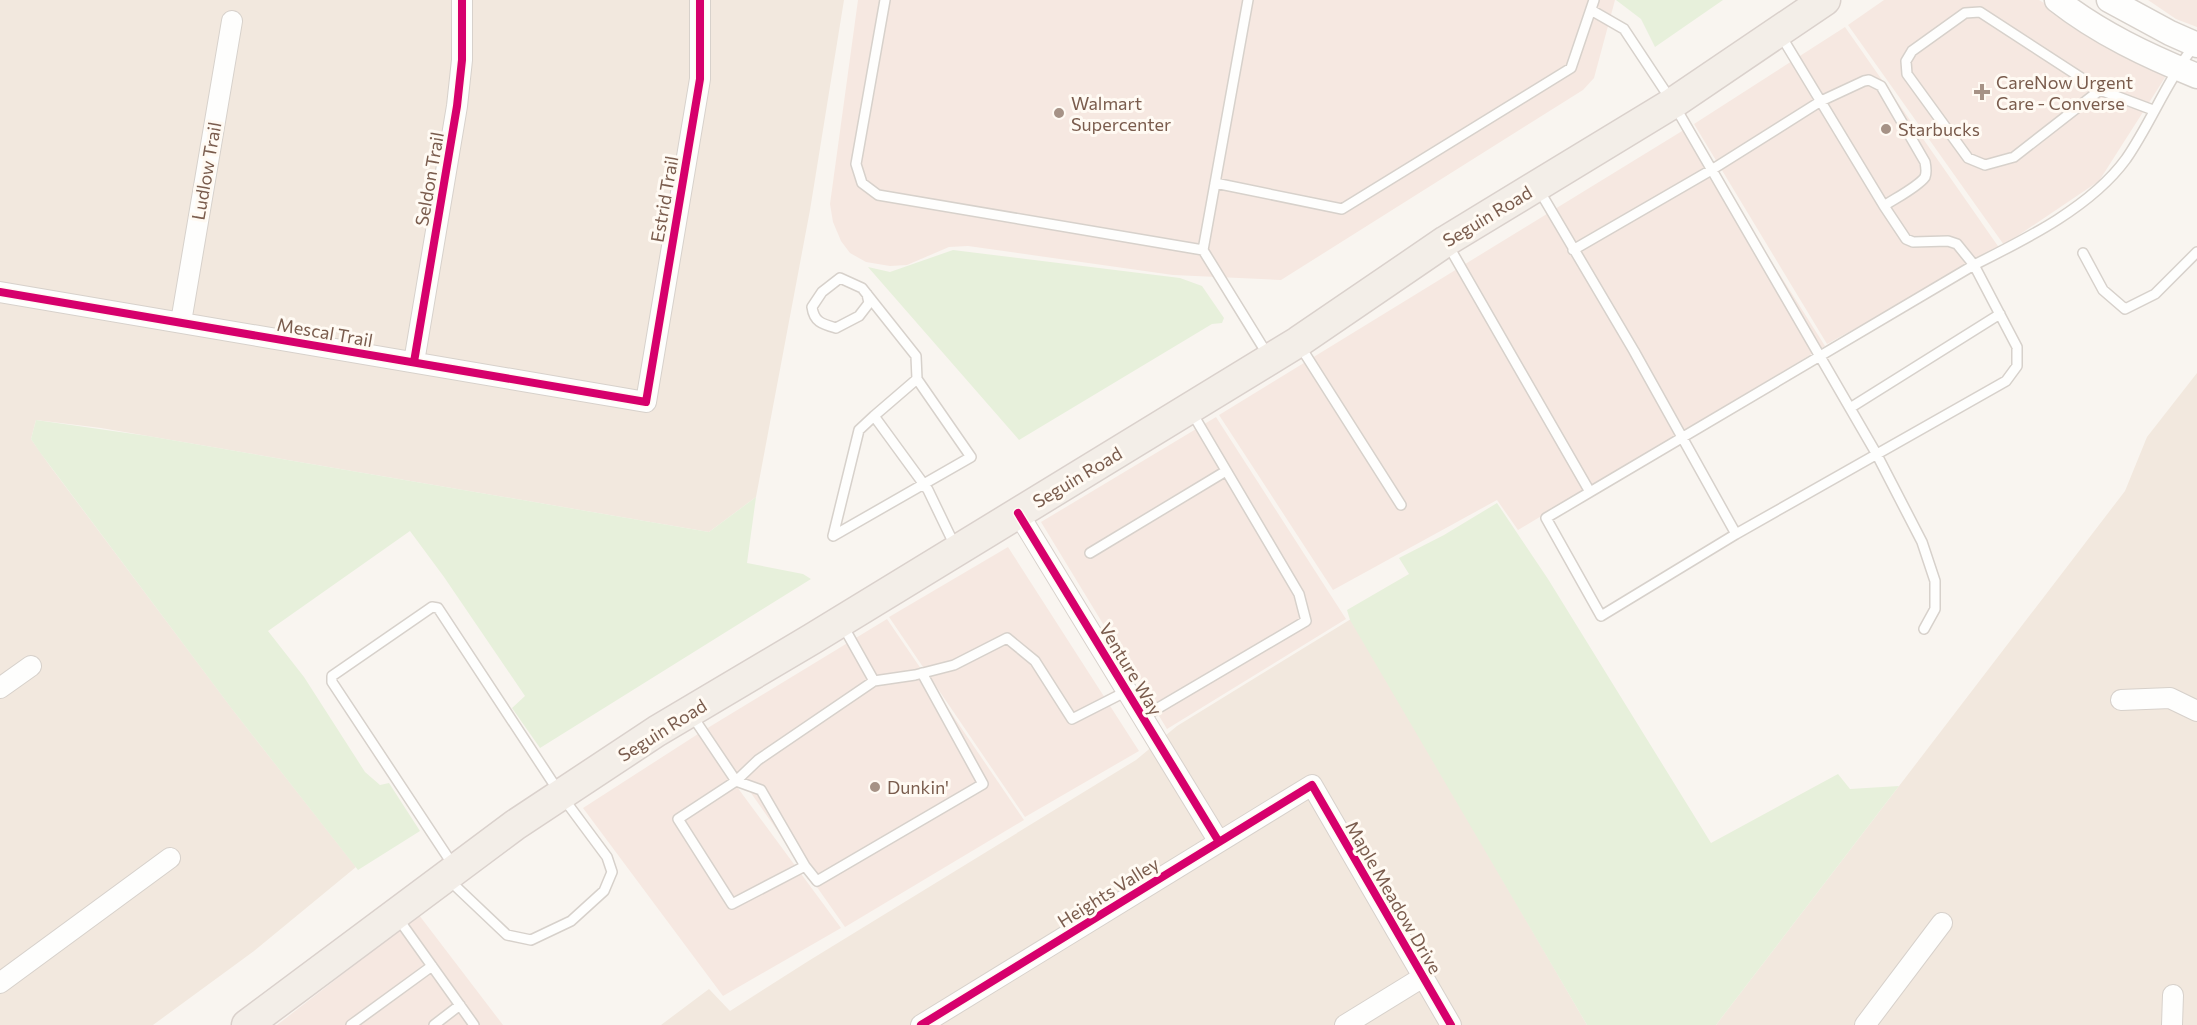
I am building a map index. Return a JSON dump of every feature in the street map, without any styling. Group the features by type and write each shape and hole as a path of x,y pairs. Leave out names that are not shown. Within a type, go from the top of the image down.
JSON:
{"main road":[{"name":"Seguin Road","path":"247,1025 515,825 561,795 689,712 841,622 1298,342 1446,241 1673,103 1825,0"}],"street":[{"name":"Seldon Trail","path":"414,362 457,106 462,60 462,0"},
{"name":"Estrid Trail","path":"645,402 700,79 700,0"},
{"path":"2057,0 2079,17 2158,60 2187,72"},
{"path":"2109,0 2170,33 2196,43"},
{"name":"Ludlow Trail","path":"180,322 232,21"},
{"name":"Mescal Trail","path":"0,292 645,402"},
{"name":"Venture Way","path":"1018,513 1219,842"},
{"path":"0,688 31,666"},
{"path":"2121,700 2169,698 2197,711"},
{"name":"Heights Valley","path":"921,1025 1312,785"},
{"name":"Maple Meadow Drive","path":"1312,785 1451,1025"},
{"path":"0,983 170,858"},
{"path":"1865,1025 1942,923"},
{"path":"1345,1025 1423,977"},
{"path":"2172,1025 2173,995"}],"lane":[{"path":"885,0 856,164 862,183 878,195 1203,250"},
{"path":"1248,0 1203,250 1270,359"},
{"path":"1215,183 1342,209 1571,68 1594,0"},
{"path":"1591,10 1624,29 1673,103 1876,453 1922,542 1935,581 1935,609 1924,629"},
{"path":"2100,90 2014,158 1985,165 1968,158 1907,74 1906,61 1912,51 1965,13 1980,12 2100,90 2153,110"},
{"path":"1778,31 1906,239 1912,242 1948,241 1957,244 1974,265 2017,347 2017,366 2006,381 1736,534 1601,616 1546,518 1974,265 2008,248 2096,192 2125,159 2153,110 2187,72 2196,43"},
{"path":"1573,250 1713,169 1821,101 1869,80 1881,87 1925,162 1927,170 1916,185 1884,206"},
{"path":"1537,186 1634,351 1736,534"},
{"path":"1446,241 1590,492"},
{"path":"2083,253 2103,290 2126,309 2155,294 2197,252"},
{"path":"867,294 869,303 858,316 836,328 819,323 813,315 812,307 822,292 840,278 862,288 867,294 916,356 917,378 971,457 833,536 859,430 917,378"},
{"path":"1850,408 2000,314"},
{"path":"1298,342 1401,505"},
{"path":"1143,717 1306,621 1299,594 1189,408"},
{"path":"874,416 924,485 957,550"},
{"path":"1090,553 1226,471"},
{"path":"432,607 438,609 561,795 607,857 612,872 604,891 571,921 531,940 507,935 451,873 332,682 332,676 432,607"},
{"path":"841,622 874,681"},
{"path":"805,866 732,904 678,819 736,781 758,760 874,681 954,665 1007,638 1035,661 1072,719 1127,691"},
{"path":"689,712 736,781 761,790 805,866 817,881 983,784 922,673"},
{"path":"396,915 474,1025"},
{"path":"351,1025 432,966"},
{"path":"435,1025 459,1005"}],"shaded area":[{"path":"0,0 844,0 810,210 756,497 709,532 101,428 36,420 31,439 50,466 236,714 356,867 254,951 153,1025 0,1025"},
{"path":"858,0 1615,0 1594,78 1583,90 1281,280 1173,275 968,246 949,247 907,265 890,266 866,262 850,253 841,241 833,222 830,204"},
{"path":"1884,0 2039,0 2166,76 2099,181 2004,245 1848,25"},
{"path":"2148,0 2197,0 2197,27 2176,19"},
{"path":"1845,27 2000,249 1827,344 1694,124"},
{"path":"1687,128 1825,346 1518,530 1497,500 1333,590 1219,415"},
{"path":"2197,373 2197,1025 1716,1025 2125,491 2147,437"},
{"path":"1216,417 1346,619 1167,729 1041,522"},
{"path":"1008,547 1139,751 1025,817 889,617"},
{"path":"887,619 1024,820 845,927 706,729"},
{"path":"1351,619 1587,1025 661,1025 709,989 730,1011 1136,760 1177,726"},
{"path":"698,734 841,928 723,996 583,808"},
{"path":"419,915 503,1025 277,1025"}],"green space":[{"path":"1616,0 1723,0 1655,47 1641,19"},
{"path":"953,250 1180,278 1202,286 1224,318 1222,323 1212,324 1019,440 868,267 890,272"},
{"path":"36,420 148,436 709,532 756,497 747,563 803,574 811,579 540,748 512,708 525,696 410,531 268,631 304,677 365,772 380,785 389,783 420,831 358,870 232,709 39,451 31,439"},
{"path":"1497,503 1548,579 1711,843 1838,774 1850,789 1899,786 1716,1025 1587,1025 1350,620 1347,610 1409,574 1399,558 1444,535"}],"cycle path":[{"path":"414,362 457,106 462,60 462,0"},
{"path":"0,292 646,402 700,79 700,0"},
{"path":"1018,513 1219,842"},
{"path":"921,1025 1312,785 1451,1025"}],"place":[{"name":"CareNow Urgent Care - Converse","path":"1982,92"},
{"name":"Walmart Supercenter","path":"1059,113"},
{"name":"Starbucks","path":"1886,129"},
{"name":"Dunkin'","path":"875,787"}]}
